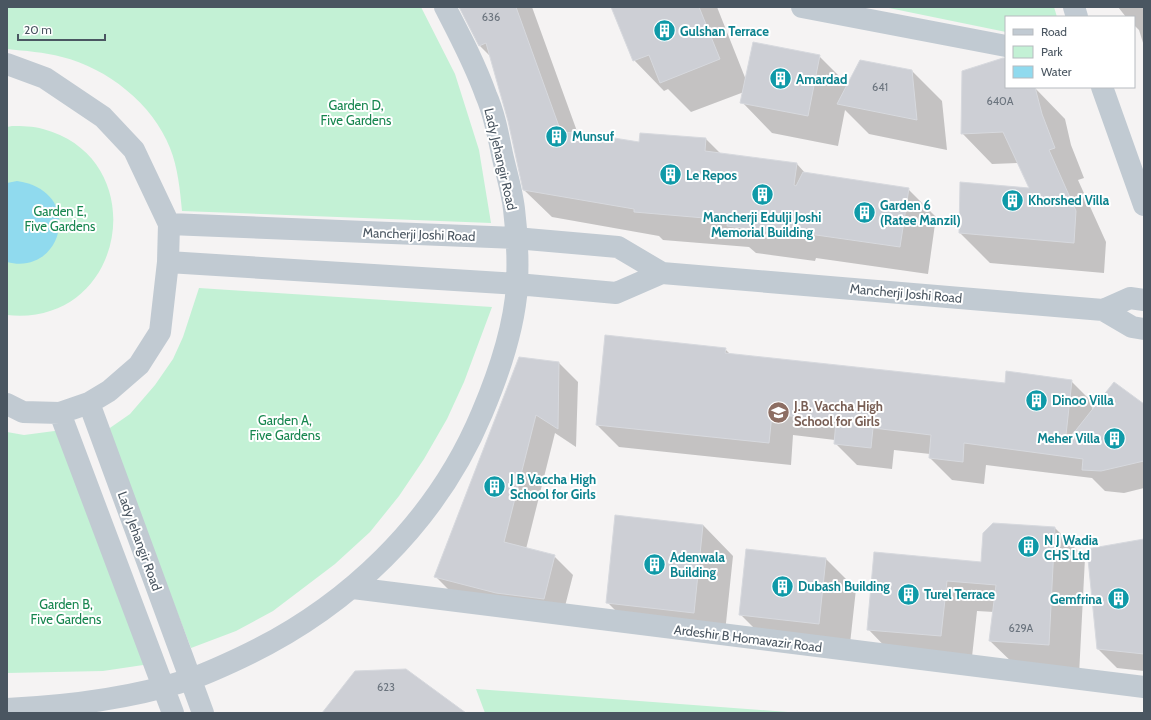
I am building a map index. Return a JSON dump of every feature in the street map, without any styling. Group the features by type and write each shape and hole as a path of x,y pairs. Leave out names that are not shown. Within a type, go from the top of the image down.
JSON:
{"street":[{"name":"Lady Jehangir Road","path":"7,708 54,707 95,702 163,687 191,679 270,644 313,618 353,588 399,544 439,494 471,439 496,380 513,318 517,284 514,208 488,97 465,45 445,7"},
{"path":"802,7 1005,46"},
{"path":"7,64 45,78 103,117 134,150 169,224 168,262 160,332 139,365 109,392 89,403 60,413 23,412 7,404"},
{"path":"1102,88 1144,206"},
{"name":"Mancherji Joshi Road","path":"169,224 515,238 618,247 662,273 1102,310 1132,327 1144,329"},
{"name":"Mancherji Joshi Road","path":"168,262 517,284 616,293 662,273"},
{"path":"1102,310 1130,298 1144,300"},
{"name":"Lady Jehangir Road","path":"89,403 203,713"},
{"path":"60,413 172,713"},
{"name":"Ardeshir B Homavazir Road","path":"353,588 1144,687"}],"green space":[{"name":"Garden D, Five Gardens","path":"7,7 421,7 455,74 479,150 491,223 182,211 175,163 170,148 152,117 140,103 111,79 79,62 55,55 7,49"},
{"path":"884,7 1054,7 1057,16 1005,16 1005,32"},
{"name":"Garden E, Five Gardens","path":"12,126 43,129 78,146 101,173 112,204 112,238 100,270 79,296 47,312 7,315 7,127"},
{"name":"Garden A, Five Gardens","path":"199,288 492,307 464,382 447,419 424,459 399,496 370,532 335,564 273,611 236,631 191,648 107,430 130,414 155,385 173,359 183,337"},
{"name":"Garden B, Five Gardens","path":"62,430 150,664 103,671 7,673 7,432 24,435"},
{"path":"476,689 801,713 485,713"}],"water":[{"path":"17,181 39,188 52,200 59,215 58,231 53,246 41,257 26,263 7,262 7,183"}],"building":[{"path":"459,7 516,7 561,132 589,134 639,142 640,133 706,138 705,151 797,163 794,185 796,186 803,172 909,188 900,247 788,231 788,234 727,226 728,220 634,212 634,209 523,190 508,121 486,43 479,46"},
{"name":"Gulshan Terrace","path":"611,7 699,7 720,59 660,83 649,55 633,61"},
{"name":"Amardad","path":"753,42 820,55 808,116 740,103"},
{"path":"1005,58 1005,88 1035,88 1042,114 1055,148 1049,150 1076,211 1074,243 959,233 960,182 1029,188 1003,132 961,134 962,71"},
{"path":"860,60 912,70 917,120 837,104"},
{"name":"J.B. Vaccha High School for Girls","path":"605,335 726,348 725,353 1005,383 1006,371 1072,380 1065,444 1114,382 1144,404 1144,461 1101,471 1082,470 1083,459 964,443 963,462 929,458 931,435 873,428 871,448 834,444 836,421 772,414 769,443 596,425"},
{"name":"J B Vaccha High School for Girls","path":"519,357 559,362 558,429 536,415 504,542 555,555 544,599 496,593 434,577"},
{"name":"Adenwala Building","path":"615,515 703,525 694,613 606,603"},
{"path":"993,523 1055,527 1049,645 989,641 996,585 947,581 941,636 867,630 874,552 981,562 983,533"},
{"name":"Gemfrina","path":"1144,539 1144,654 1097,649 1087,549"},
{"name":"Dubash Building","path":"746,549 826,558 819,624 739,615"},
{"path":"406,669 466,713 322,713 355,671"}],"place":[{"name":"Gulshan Terrace","path":"665,31"},
{"name":"Amardad","path":"780,79"},
{"name":"Munsuf","path":"557,136"},
{"name":"Le Repos","path":"670,175"},
{"name":"Mancherji Edulji Joshi Memorial Building","path":"762,195"},
{"name":"Khorshed Villa","path":"1013,200"},
{"name":"Garden 6 (Ratee Manzil)","path":"864,212"},
{"name":"Dinoo Villa","path":"1037,400"},
{"name":"J.B. Vaccha High School for Girls","path":"778,413"},
{"name":"Meher Villa","path":"1115,438"},
{"name":"J B Vaccha High School for Girls","path":"494,486"},
{"name":"N J Wadia CHS Ltd","path":"1029,547"},
{"name":"Adenwala Building","path":"655,564"},
{"name":"Dubash Building","path":"783,586"},
{"name":"Turel Terrace","path":"908,594"},
{"name":"Gemfrina","path":"1118,599"}]}
